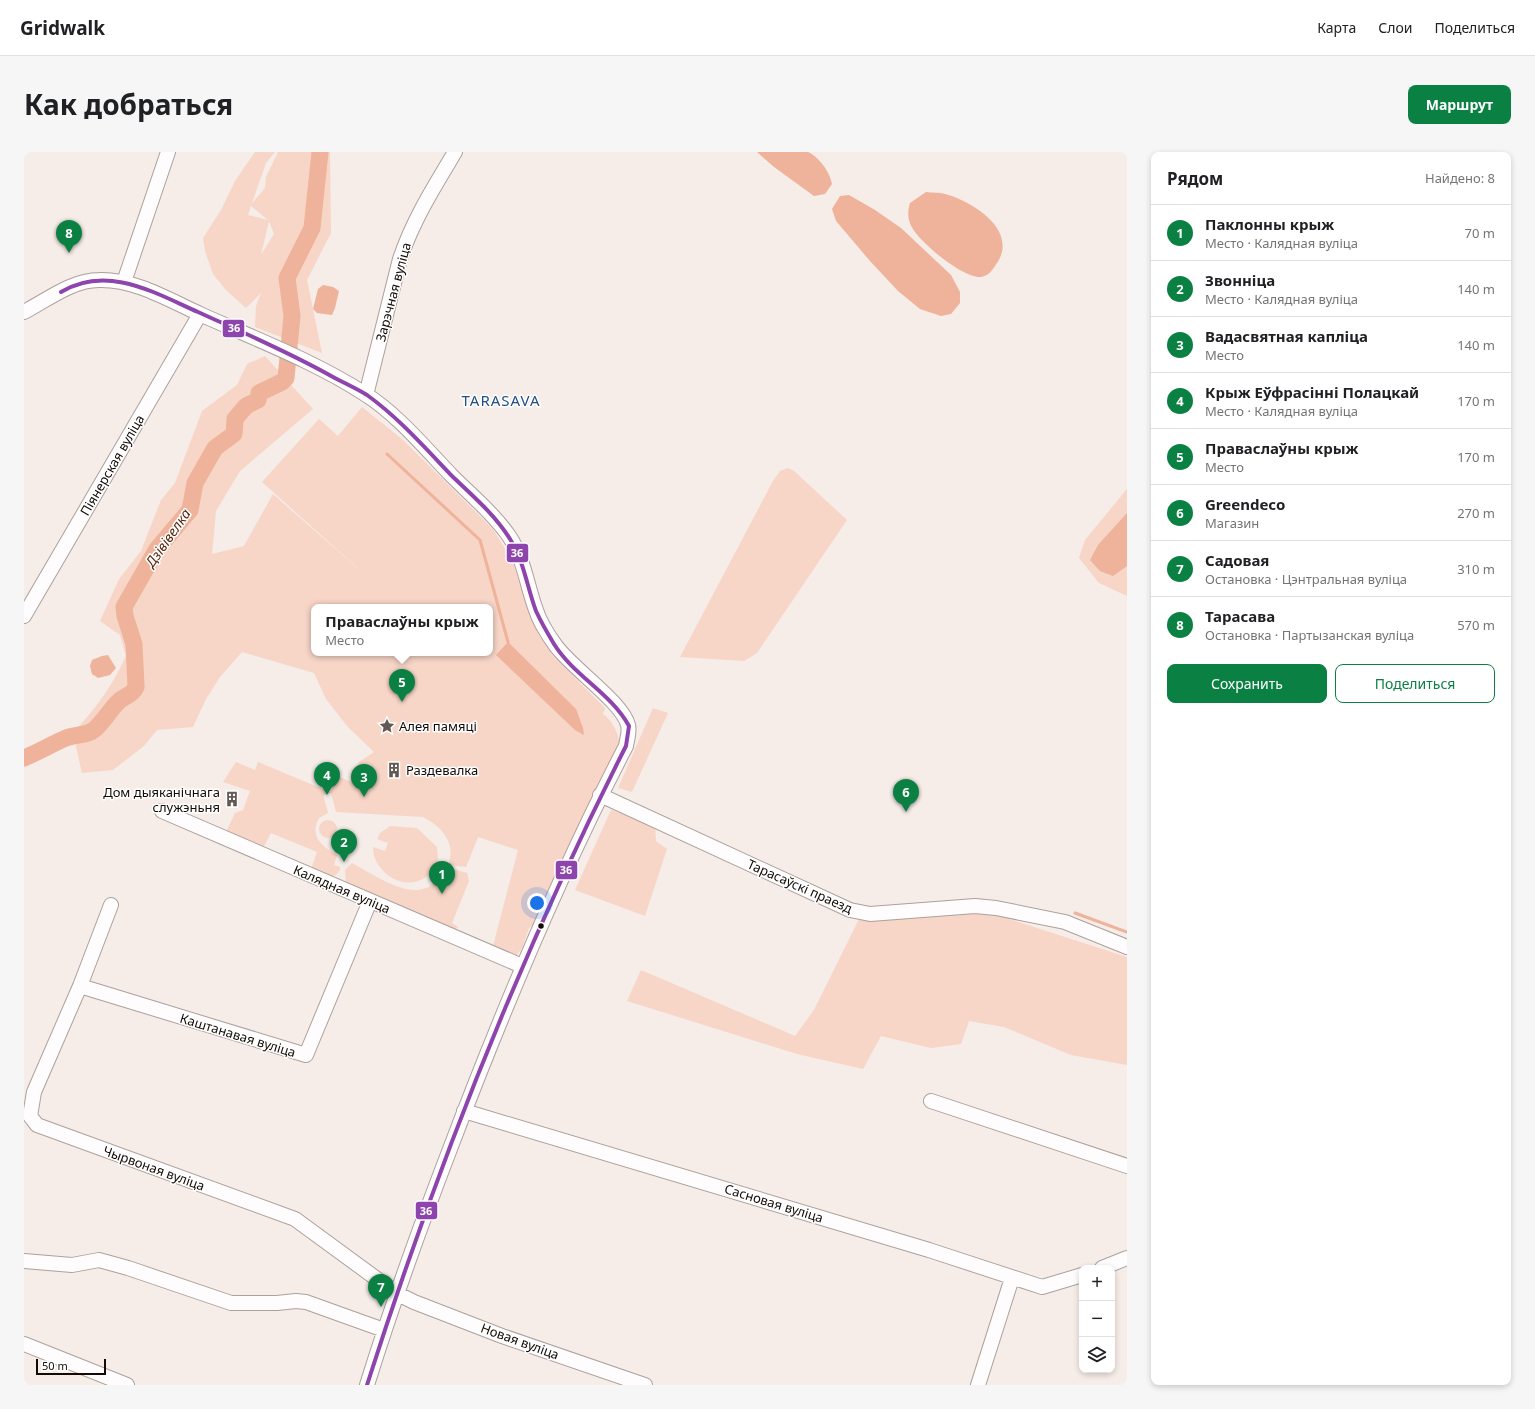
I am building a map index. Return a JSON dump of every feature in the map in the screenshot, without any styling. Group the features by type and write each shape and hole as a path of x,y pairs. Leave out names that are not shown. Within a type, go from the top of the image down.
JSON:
{"street":[{"path":"124,282 168,152"},
{"name":"Зарэчная вуліца","path":"366,395 400,259 421,209 455,152"},
{"path":"24,312 80,282 97,280 124,282 150,291 271,345 305,361 366,395 400,423 498,522 518,552 536,611 556,647 571,664 614,704 623,715 629,726 626,746 600,795 547,908 464,1111 396,1293 367,1385"},
{"name":"Піянерская вуліца","path":"24,616 200,314"},
{"name":"Тарасаўскі праезд","path":"600,795 850,910 870,914 975,906 996,908 1065,922 1127,947"},
{"name":"Калядная вуліца","path":"162,811 522,966"},
{"name":"Каштанавая вуліца","path":"80,986 306,1055 370,901"},
{"name":"Чырвоная вуліца","path":"112,905 80,986 34,1092 30,1116 37,1126 295,1219 396,1293"},
{"path":"931,1101 1127,1166"},
{"name":"Сасновая вуліца","path":"464,1111 922,1248 1042,1287 1079,1276"},
{"path":"1110,1265 1127,1258"},
{"path":"24,1261 72,1265 99,1260 128,1268 231,1303 306,1302 384,1330"},
{"path":"978,1385 1012,1278"},
{"name":"Новая вуліца","path":"396,1293 414,1302 502,1336 645,1385"},
{"path":"24,1344 127,1385"}],"shaded area":[{"path":"255,152 275,152 266,163 252,203 265,188 266,177 278,152 330,152 331,233 307,280 322,353 255,327 256,306 261,293 246,308 226,290 213,274 205,251 203,238 221,210 235,181","holes":["251,206 268,220 248,215","269,221 274,234 261,255"]},
{"path":"757,152 808,152 816,157 823,165 831,179 832,184 825,194 814,196 774,167"},
{"path":"926,192 943,193 968,203 979,210 997,229 1002,239 1002,251 997,263 989,274 981,277 968,274 960,270 932,249 914,231 908,216 910,203"},
{"path":"849,195 875,210 901,228 951,275 960,292 960,303 951,314 941,316 920,309 898,291 870,261 836,221 832,209 840,196"},
{"path":"323,285 333,287 339,291 332,315 317,313 313,309 318,289"},
{"path":"265,356 313,409 240,471 216,511 212,554 244,546 273,494 372,581 262,482 319,419 338,436 362,407 403,440 493,529 512,560 530,615 539,636 552,655 605,708 603,714 612,723 620,743 539,920 529,928 522,948 517,955 514,956 494,948 493,946 518,850 478,837 466,867 448,865 450,857 449,843 441,830 430,821 423,817 336,812 331,793 323,795 328,813 319,818 315,830 316,836 322,845 337,855 334,865 340,867 337,874 326,880 311,869 317,852 271,833 263,848 226,832 235,813 243,810 250,791 223,782 236,762 255,770 258,762 330,792 337,776 351,782 359,762 374,752 347,726 326,699 314,673 242,652 220,677 206,699 193,727 157,730 144,746 113,770 82,773 73,733 103,697 126,656 120,635 100,621 119,579 141,551 161,500 175,483 202,411 237,385 247,364"},
{"path":"788,468 794,471 847,520 757,653 744,661 680,657 773,481 780,471"},
{"path":"1127,489 1127,596 1099,583 1079,558 1085,540"},
{"path":"1127,513 1127,566 1113,576 1100,571 1090,560 1098,545"},
{"path":"508,642 576,709 584,735 575,730 496,655"},
{"path":"108,655 116,668 110,675 98,678 92,674 90,666 92,660"},
{"path":"653,708 668,713 632,792 618,788"},
{"path":"611,810 655,825 656,841 667,849 645,916 575,890"},
{"path":"328,820 334,823 337,829 334,835 328,838 322,835 319,829 322,823"},
{"path":"390,826 417,828 437,847 438,859 434,872 419,881 406,882 392,878 380,867 376,861 373,847 385,851 388,843 377,839 380,833"},
{"path":"352,863 390,884 415,890 427,888 438,880 447,867 467,873 469,881 452,923 458,927 454,931 346,885 345,870"},
{"path":"981,910 1127,957 1127,1065 1071,1055 1004,1027 969,1021 961,1044 931,1048 881,1036 863,1069 797,1054 627,1001 641,970 795,1036 814,1010 859,919"}],"waterway":[{"name":"Дзівівелка","path":"24,758 66,738 92,731 101,723 112,708 120,700 130,694 136,687 134,644 125,616 124,607 157,549 190,510 195,483 215,448 234,434 235,419 246,406 258,400 259,393 282,382 286,378 292,316 287,278 312,228 320,152"},
{"path":"387,454 480,540 508,642"},
{"path":"1075,913 1127,932"}],"transit line":[{"name":"36","path":"61,292 78,284 96,281 113,281 131,284 165,297 300,359 359,390 379,404 412,434 498,522 515,547 536,611 554,644 572,666 603,694 621,714 629,726 626,746 588,823 552,902 484,1060 422,1222 367,1385"}],"place":[{"name":"Тарасава","path":"69,253"},
{"name":"Праваслаўны крыж","path":"402,702"},
{"name":"Алея памяці","path":"387,726"},
{"name":"Раздевалка","path":"394,770"},
{"name":"Крыж Еўфрасінні Полацкай","path":"327,795"},
{"name":"Вадасвятная капліца","path":"364,797"},
{"name":"Дом дыяканічнага служэньня","path":"232,799"},
{"name":"Greendeco","path":"906,812"},
{"name":"Звонніца","path":"344,862"},
{"name":"Паклонны крыж","path":"442,894"},
{"name":"Садовая","path":"381,1307"}],"district":[{"name":"TARASAVA","path":"501,401"}]}
